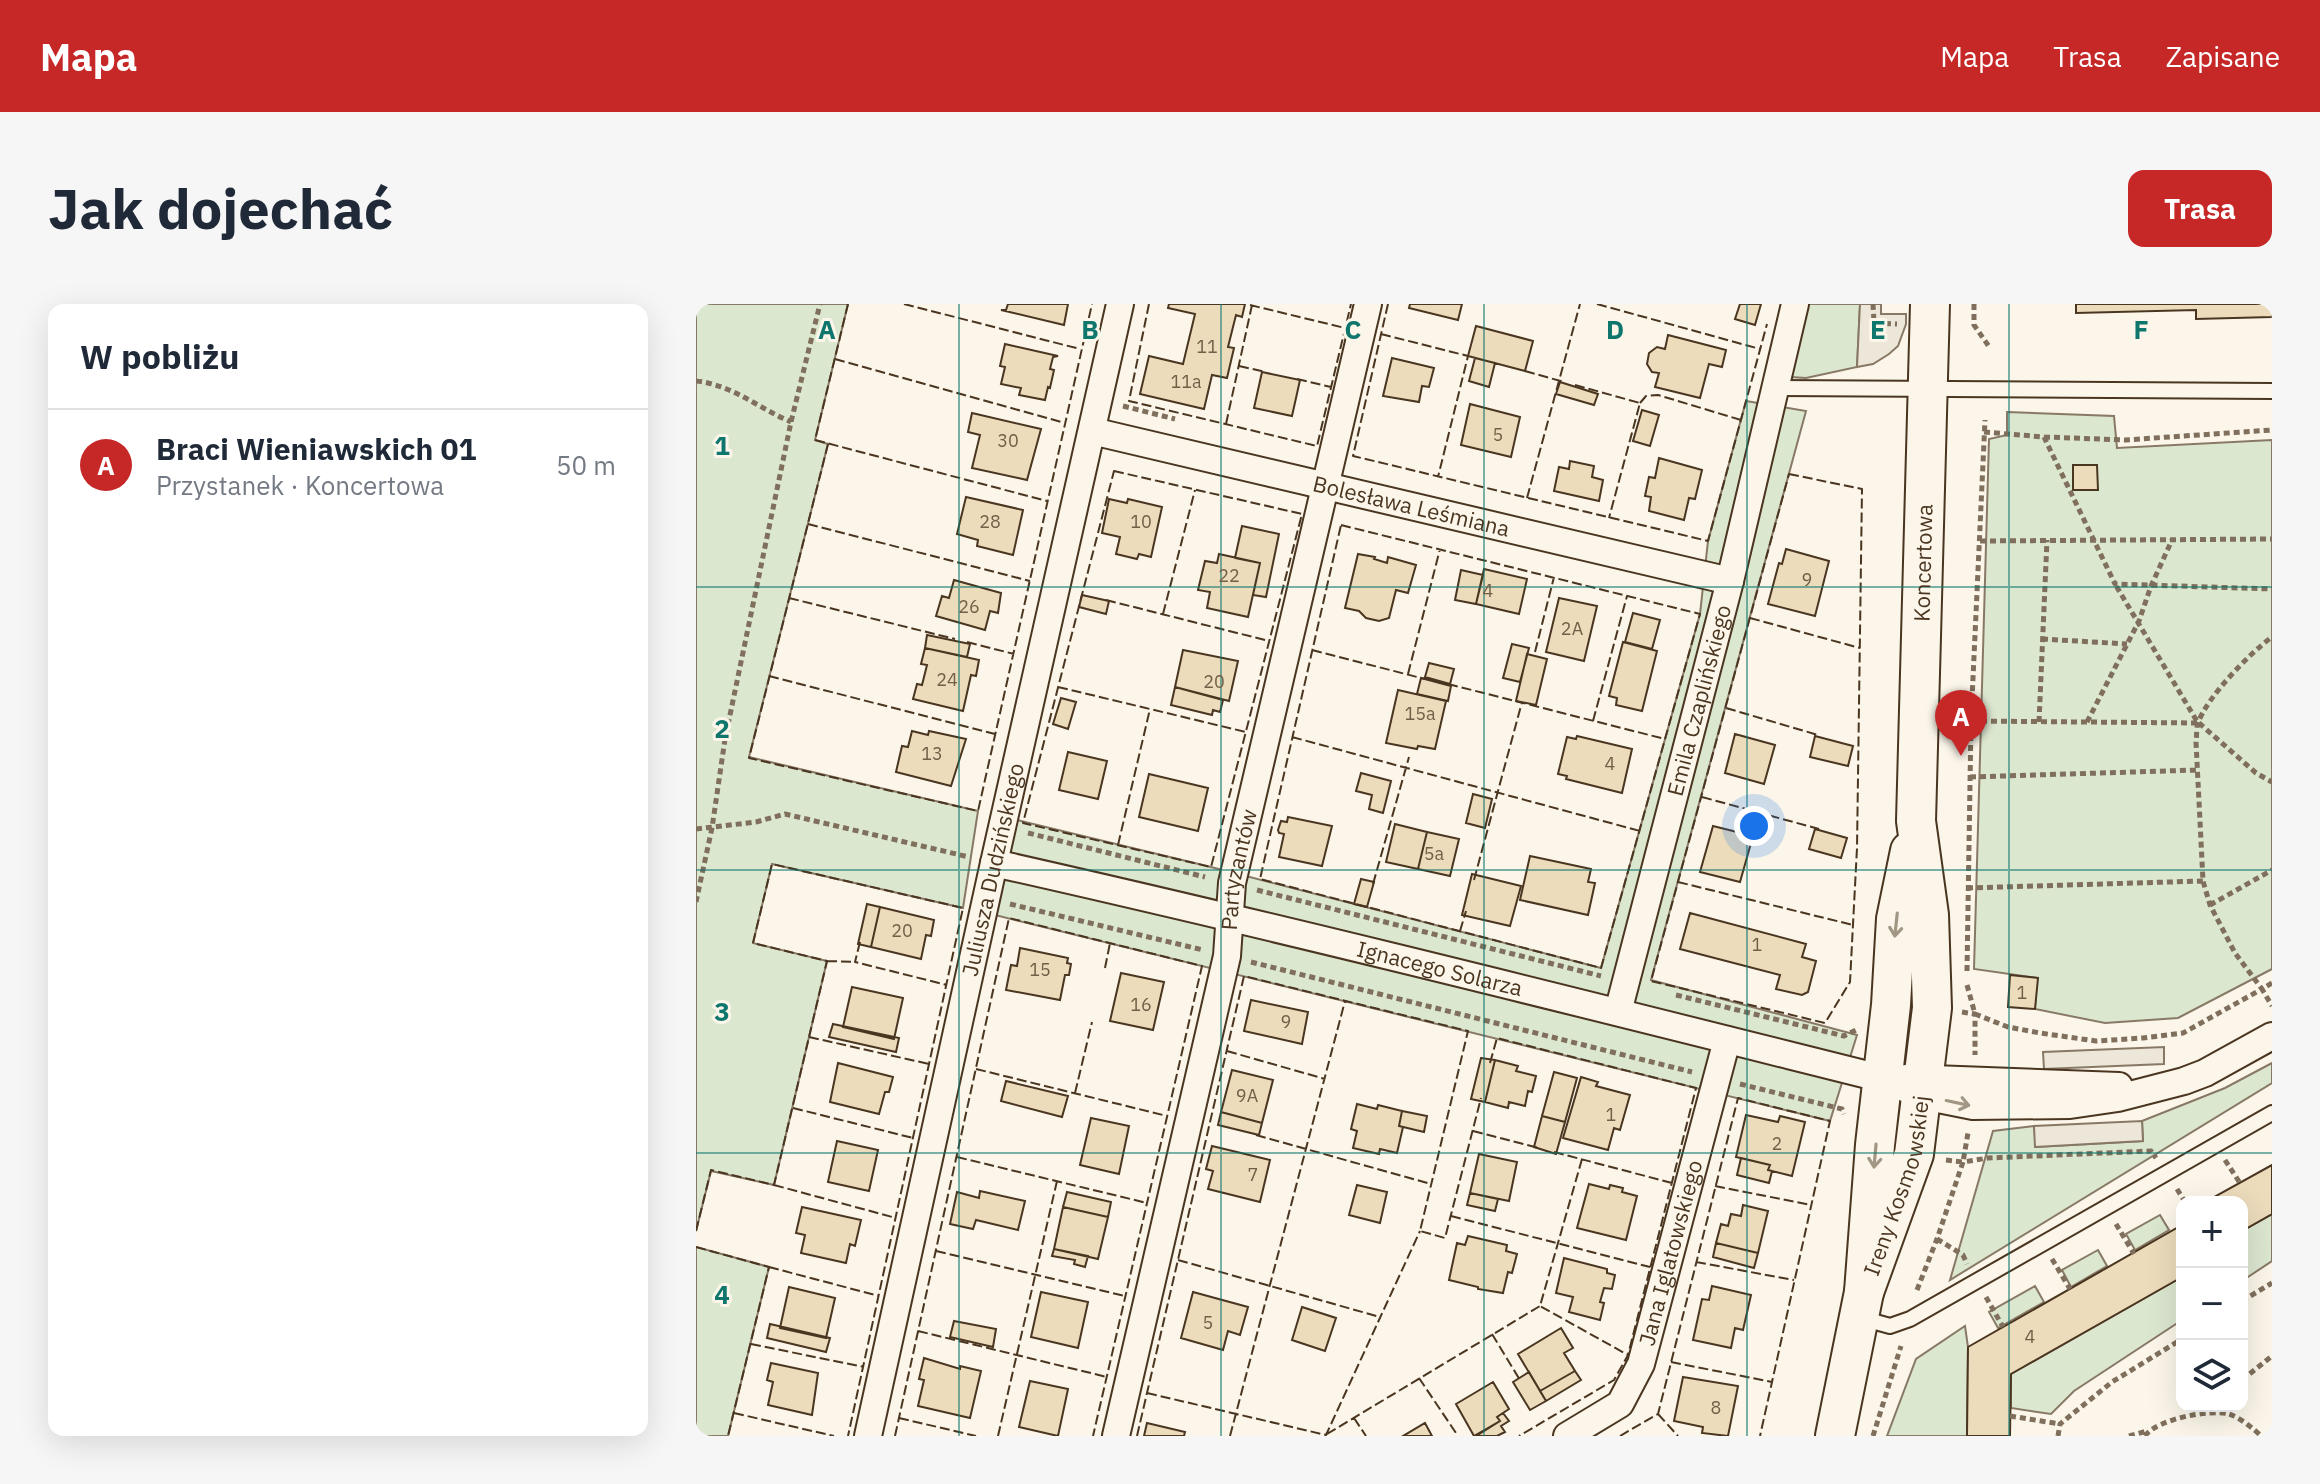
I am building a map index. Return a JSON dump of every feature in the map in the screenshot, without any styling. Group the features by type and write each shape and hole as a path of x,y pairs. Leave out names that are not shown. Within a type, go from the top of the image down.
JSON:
{"street":[{"name":"Juliusza Dudzińskiego","path":"868,1436 1120,304"},
{"name":"Partyzantów","path":"1116,1436 1227,956 1232,883 1368,304"},
{"name":"Emila Czaplińskiego","path":"1618,1012 1730,581 1795,304"},
{"name":"Koncertowa","path":"1918,314 1928,389 1916,821 1929,915 1932,1008 1924,1087"},
{"name":"Bolesława Leśmiana","path":"1092,431 1730,581"},
{"name":"Koncertowa","path":"1884,1079 1896,919 1916,821"},
{"name":"Ignacego Solarza","path":"994,863 1229,916 1924,1087 2154,1087 2205,1073 2272,1036"},
{"name":"Jana Iglatowskiego","path":"1567,1436 1620,1404 1641,1364 1727,1040"},
{"name":"Ireny Kosmowskiej","path":"1835,1436 1862,1305 1875,1145 1884,1079"},
{"name":"Ireny Kosmowskiej","path":"1862,1305 1914,1154 1924,1087"}],"lane":[{"path":"1774,388 2272,391"},
{"path":"1862,1305 1890,1326 1910,1319 2272,1113"}],"path":[{"path":"696,902 712,828 725,739 791,422 820,304"},
{"path":"1873,304 1874,323 1918,314"},
{"path":"1974,304 1974,325 1990,348"},
{"path":"696,381 718,384 791,422"},
{"path":"1099,400 1187,422"},
{"path":"1985,420 1971,721 1967,888 1967,988 1975,1014 2008,1027 2096,1041 2183,1033 2272,983"},
{"path":"1984,432 2125,440 2272,430"},
{"path":"2044,437 2115,584 2198,723 2256,773 2272,782"},
{"path":"1980,541 2272,539"},
{"path":"2039,722 2047,540"},
{"path":"2087,722 2139,621 2172,540"},
{"path":"2115,584 2272,589"},
{"path":"2272,637 2249,654 2198,723 2203,881 2210,905 2235,953 2272,1006"},
{"path":"2042,639 2127,644"},
{"path":"1971,721 2198,723"},
{"path":"1970,777 2198,770"},
{"path":"696,829 785,814 994,863"},
{"path":"1002,827 1844,1036 1863,1026"},
{"path":"2210,905 2272,870"},
{"path":"1967,888 2203,881"},
{"path":"986,898 1842,1109 1847,1120"},
{"path":"1915,1294 1963,1162 1988,1158 2151,1151 2166,1174"},
{"path":"2106,1209 2134,1254"},
{"path":"2042,1244 2070,1289"},
{"path":"2248,1297 2272,1283"},
{"path":"2058,1436 2060,1424 2112,1382 2180,1340"},
{"path":"1873,1436 1899,1352"},
{"path":"2248,1375 2272,1356"},
{"path":"2207,1415 2210,1412"},
{"path":"2129,1436 2173,1418 2229,1414 2261,1436"},
{"path":"2010,1416 2060,1424"},
{"path":"2145,1436 2150,1430"}],"green space":[{"path":"696,304 848,304 815,440 828,444 749,757 978,811 963,908 772,864 753,943 827,961 774,1185 711,1171 696,1231"},
{"path":"1808,304 1860,304 1857,367 1806,378 1790,377"},
{"path":"1746,401 1806,411 1651,980 1857,1035 1830,1121 991,914 1013,819 1601,968 1700,614 1708,541"},
{"path":"2007,412 2114,416 2117,448 2272,440 2272,969 2178,1018 2105,1023 2035,1009 2037,978 1974,969 1989,439 2007,435"},
{"path":"2272,1063 2272,1083 1950,1280 1993,1131 2034,1126 2036,1147 2143,1141 2142,1121 2225,1088"},
{"path":"2272,1214 2272,1261 2248,1277 2248,1268 2248,1228"},
{"path":"2160,1215 2169,1230 2135,1250 2126,1234"},
{"path":"696,1247 769,1267 728,1436 696,1436"},
{"path":"2098,1250 2107,1266 2071,1287 2062,1270"},
{"path":"2176,1280 2176,1324 2074,1391 2051,1414 2011,1408 2011,1374"},
{"path":"2035,1286 2044,1302 1998,1328 1989,1312"},
{"path":"1965,1326 1968,1347 1967,1436 1887,1436 1916,1359"}],"shaded area":[{"path":"1860,304 1881,304 1881,314 1906,314 1906,324 1898,346 1889,354 1873,364 1857,367"},
{"path":"2164,1047 2164,1064 2044,1069 2043,1052"},
{"path":"2142,1121 2143,1141 2035,1147 2034,1126"}],"building":[{"path":"1008,304 1068,304 1064,325 1001,310 1006,310"},
{"path":"1169,304 1245,304 1242,317 1236,315 1228,347 1234,348 1227,378 1212,375 1204,409 1140,394 1149,356 1183,364 1195,314 1168,308"},
{"path":"1410,304 1462,304 1458,320 1409,308"},
{"path":"1740,304 1761,304 1755,325 1735,319"},
{"path":"2076,304 2272,304 2272,317 2196,319 2196,310 2076,313"},
{"path":"1476,326 1533,341 1525,371 1468,356"},
{"path":"1668,335 1726,350 1722,367 1709,364 1700,398 1655,387 1659,373 1652,372 1647,364 1649,353 1657,347 1665,349"},
{"path":"1005,344 1058,356 1053,357 1050,369 1054,370 1045,400 1019,395 1021,388 1001,384 1005,367 1000,366"},
{"path":"1392,358 1434,368 1429,387 1422,386 1419,402 1383,396"},
{"path":"1475,358 1495,363 1489,387 1469,381"},
{"path":"1262,372 1300,380 1292,416 1254,408"},
{"path":"1560,382 1598,394 1594,405 1556,394"},
{"path":"1470,404 1520,417 1511,457 1461,445"},
{"path":"1642,410 1659,415 1650,446 1633,441"},
{"path":"972,413 1041,429 1027,480 972,468 980,435 968,432"},
{"path":"1659,458 1702,470 1695,499 1689,498 1684,520 1649,511 1651,497 1645,496 1649,477 1655,478"},
{"path":"1570,461 1594,466 1592,477 1603,480 1599,501 1554,491 1559,467 1569,469"},
{"path":"2073,465 2097,465 2098,490 2073,490"},
{"path":"966,497 1023,510 1013,555 977,546 978,540 957,534"},
{"path":"1109,499 1127,503 1128,499 1162,507 1151,557 1139,554 1137,559 1116,554 1120,537 1102,533"},
{"path":"1242,526 1279,534 1266,597 1253,595 1260,563 1235,558"},
{"path":"1786,549 1829,561 1815,616 1768,604"},
{"path":"1219,554 1260,563 1248,617 1207,608 1210,592 1198,590 1205,561 1217,563"},
{"path":"1358,554 1387,563 1388,557 1416,565 1408,593 1396,590 1389,618 1379,621 1345,608"},
{"path":"1484,569 1527,579 1519,614 1476,604"},
{"path":"1461,570 1483,575 1476,604 1455,600"},
{"path":"954,580 1001,593 998,613 990,611 985,630 936,616 942,596 949,598"},
{"path":"1082,595 1109,601 1106,614 1079,607"},
{"path":"1559,598 1597,606 1584,661 1546,652"},
{"path":"1633,613 1660,620 1652,649 1625,642"},
{"path":"927,635 970,644 967,657 925,648"},
{"path":"1623,642 1657,651 1642,711 1616,705 1617,698 1609,696"},
{"path":"1512,644 1529,648 1520,682 1503,678"},
{"path":"925,648 979,660 976,676 971,675 963,711 913,699 917,684 922,685 927,665 921,664"},
{"path":"1183,650 1238,661 1229,701 1175,687"},
{"path":"1527,654 1547,659 1536,705 1516,701"},
{"path":"1429,663 1454,669 1450,684 1425,677"},
{"path":"1421,678 1451,686 1448,701 1417,694"},
{"path":"1175,687 1223,700 1220,712 1213,710 1212,715 1171,705"},
{"path":"1398,690 1446,701 1435,749 1386,743"},
{"path":"1061,698 1076,702 1068,729 1053,724"},
{"path":"912,731 928,735 929,731 966,739 951,786 896,772 902,746 908,747"},
{"path":"1735,734 1775,745 1764,784 1725,773"},
{"path":"1577,736 1632,749 1622,793 1566,779 1567,776 1558,774 1567,737 1576,739"},
{"path":"1815,736 1853,746 1848,766 1810,757"},
{"path":"1068,752 1107,761 1098,799 1059,790"},
{"path":"1361,773 1391,781 1383,813 1369,809 1372,795 1356,791"},
{"path":"1149,774 1208,788 1198,831 1139,817"},
{"path":"1473,794 1492,799 1485,828 1466,823"},
{"path":"1288,817 1332,826 1322,866 1279,857 1284,834 1278,830 1281,821 1287,822"},
{"path":"1395,824 1427,832 1418,869 1386,862"},
{"path":"1713,826 1753,836 1740,882 1700,872"},
{"path":"1815,829 1847,838 1841,858 1809,849"},
{"path":"1427,832 1459,839 1450,876 1418,869"},
{"path":"1530,856 1591,869 1588,882 1595,883 1588,915 1520,900"},
{"path":"1472,874 1521,886 1510,926 1462,915"},
{"path":"1361,879 1374,882 1367,907 1354,904"},
{"path":"867,904 880,907 871,947 858,944"},
{"path":"880,907 934,920 931,936 926,935 921,959 871,947"},
{"path":"1690,913 1806,944 1802,957 1816,961 1808,992 1802,995 1776,989 1780,975 1680,949"},
{"path":"1020,948 1068,958 1067,963 1071,964 1069,975 1065,975 1060,1000 1006,990 1011,965 1017,966"},
{"path":"1121,973 1164,982 1153,1030 1110,1021"},
{"path":"2010,975 2038,978 2035,1009 2008,1007"},
{"path":"852,987 903,998 894,1039 843,1027"},
{"path":"1251,1000 1308,1012 1302,1044 1244,1031"},
{"path":"833,1024 899,1038 896,1052 829,1037"},
{"path":"1481,1058 1495,1060 1485,1102 1471,1099"},
{"path":"1495,1060 1518,1066 1516,1071 1536,1076 1525,1106 1509,1102 1508,1108 1485,1102"},
{"path":"838,1063 893,1077 879,1114 830,1102"},
{"path":"1232,1070 1273,1080 1262,1123 1221,1112"},
{"path":"1554,1072 1577,1078 1565,1122 1542,1116"},
{"path":"1581,1077 1598,1082 1596,1086 1630,1095 1620,1130 1614,1128 1608,1150 1563,1138"},
{"path":"1006,1081 1068,1096 1062,1117 1001,1101"},
{"path":"1357,1104 1402,1111 1399,1126 1403,1127 1397,1153 1380,1149 1379,1154 1353,1148 1357,1131 1351,1129"},
{"path":"1402,1111 1427,1116 1424,1132 1399,1126"},
{"path":"1221,1112 1262,1123 1259,1135 1218,1125"},
{"path":"1746,1115 1778,1122 1780,1116 1805,1122 1792,1176 1768,1170 1770,1165 1736,1157"},
{"path":"1542,1116 1565,1122 1556,1154 1534,1147"},
{"path":"1091,1118 1129,1126 1119,1174 1080,1165"},
{"path":"837,1141 878,1150 869,1191 828,1182"},
{"path":"1212,1146 1270,1160 1260,1202 1208,1189 1213,1171 1206,1169"},
{"path":"1479,1154 1517,1162 1509,1201 1470,1193"},
{"path":"1741,1158 1770,1165 1769,1183 1737,1175"},
{"path":"2272,1165 2272,1214 2248,1228 2248,1196 2216,1196"},
{"path":"1589,1184 1609,1189 1610,1185 1623,1188 1622,1192 1637,1196 1626,1240 1577,1228"},
{"path":"1357,1185 1387,1192 1380,1223 1349,1215"},
{"path":"980,1191 1025,1201 1018,1230 976,1220 973,1229 950,1224 957,1192 979,1198"},
{"path":"1067,1192 1111,1202 1108,1217 1063,1207"},
{"path":"1470,1193 1498,1199 1495,1211 1467,1205"},
{"path":"1743,1205 1768,1211 1758,1253 1716,1243 1721,1224 1728,1226 1731,1214 1741,1216"},
{"path":"802,1207 861,1220 855,1246 850,1244 846,1263 801,1253 805,1235 796,1233"},
{"path":"1063,1207 1108,1217 1098,1259 1054,1249"},
{"path":"2176,1228 2176,1280 2011,1374 2010,1436 1967,1436 1968,1347"},
{"path":"1468,1236 1507,1245 1506,1251 1517,1254 1503,1293 1449,1280 1457,1243 1465,1245"},
{"path":"1716,1243 1758,1253 1754,1268 1713,1257"},
{"path":"1054,1249 1088,1256 1085,1267 1074,1264 1075,1260 1052,1256"},
{"path":"1564,1258 1607,1269 1607,1273 1615,1275 1612,1289 1604,1288 1600,1320 1569,1312 1573,1297 1556,1293"},
{"path":"1712,1286 1751,1295 1743,1330 1735,1328 1731,1348 1693,1340 1702,1299 1709,1300"},
{"path":"789,1287 835,1298 826,1338 780,1328"},
{"path":"1041,1292 1088,1302 1078,1348 1031,1337"},
{"path":"1193,1292 1248,1307 1240,1335 1228,1331 1223,1350 1181,1338"},
{"path":"1302,1307 1336,1318 1325,1351 1292,1340"},
{"path":"954,1321 996,1329 993,1347 950,1337"},
{"path":"770,1324 830,1338 826,1352 767,1338"},
{"path":"1561,1328 1573,1348 1564,1353 1575,1371 1540,1391 1518,1354"},
{"path":"924,1358 960,1369 960,1366 981,1371 970,1418 918,1406 924,1380 919,1379"},
{"path":"771,1363 818,1373 812,1415 768,1405 773,1382 767,1380"},
{"path":"1575,1371 1581,1380 1546,1401 1540,1391"},
{"path":"1529,1372 1546,1401 1530,1410 1513,1382"},
{"path":"1683,1377 1738,1386 1728,1436 1702,1433 1703,1427 1674,1421"},
{"path":"1030,1381 1068,1389 1058,1436 1019,1427"},
{"path":"1493,1382 1509,1409 1497,1417 1500,1421 1474,1436 1456,1404"},
{"path":"1503,1413 1509,1421 1501,1426 1505,1432 1497,1436 1476,1436 1500,1421 1497,1417"},
{"path":"1147,1423 1185,1432 1184,1436 1144,1436"},
{"path":"1425,1423 1432,1436 1403,1436"}],"fence":[{"path":"848,304 815,440 1047,501"},
{"path":"904,304 1080,349"},
{"path":"828,444 749,758 978,811 1092,304"},
{"path":"1149,304 1129,401 1317,446 1351,304"},
{"path":"1388,304 1353,456 1708,541 1767,324"},
{"path":"1527,498 1580,304"},
{"path":"1597,304 1760,349"},
{"path":"1250,305 1345,328"},
{"path":"1226,424 1252,305"},
{"path":"1381,334 1468,356 1438,477"},
{"path":"835,359 1065,423"},
{"path":"1239,366 1266,372"},
{"path":"1525,371 1564,382"},
{"path":"1297,379 1331,387"},
{"path":"1575,385 1640,403 1609,518"},
{"path":"1640,403 1646,396 1658,395 1741,420"},
{"path":"1114,471 1302,514 1211,867 1023,823 1114,471"},
{"path":"1789,474 1862,489 1857,848 1850,982 1825,1023 1651,981 1789,474"},
{"path":"1163,614 1195,490"},
{"path":"808,524 1030,581"},
{"path":"1341,525 1700,614 1601,968 1260,879 1341,525"},
{"path":"1408,674 1440,549"},
{"path":"1535,652 1554,577"},
{"path":"1593,721 1627,596"},
{"path":"789,598 955,639"},
{"path":"1106,600 1269,641"},
{"path":"1750,618 1860,648"},
{"path":"967,642 1014,654"},
{"path":"1312,650 1425,679"},
{"path":"769,676 995,734"},
{"path":"1448,684 1665,739"},
{"path":"1058,687 1246,732"},
{"path":"1474,880 1522,702"},
{"path":"1726,708 1818,735"},
{"path":"1118,845 1150,709"},
{"path":"1292,737 1640,831"},
{"path":"1373,884 1409,757"},
{"path":"1702,797 1819,829"},
{"path":"696,1231 711,1170 774,1185 827,961 753,943 772,864 963,908 848,1436"},
{"path":"1678,882 1853,925"},
{"path":"1460,931 1466,911"},
{"path":"895,1436 1009,918 1202,966 1093,1436"},
{"path":"860,942 855,962 947,985"},
{"path":"1105,968 1110,943"},
{"path":"827,961 855,962"},
{"path":"1137,1436 1244,976 1468,1031 1420,1231 1445,1238 1481,1098"},
{"path":"1230,1436 1345,1001"},
{"path":"1075,1093 1092,1022"},
{"path":"809,1037 929,1064"},
{"path":"1490,1063 1497,1038 1696,1088 1628,1355 1614,1380 1519,1436"},
{"path":"1227,1051 1325,1079"},
{"path":"976,1069 1167,1116"},
{"path":"1620,1436 1658,1414 1738,1098 1830,1121 1760,1436"},
{"path":"793,1108 913,1138"},
{"path":"1473,1131 1539,1148"},
{"path":"1256,1135 1431,1184"},
{"path":"1554,1152 1672,1183"},
{"path":"957,1157 1147,1203"},
{"path":"1582,1159 1540,1306 1628,1355"},
{"path":"998,1436 1057,1181"},
{"path":"774,1185 896,1218"},
{"path":"1715,1186 1811,1205"},
{"path":"1451,1216 1650,1267"},
{"path":"1147,1393 1326,1435 1420,1231"},
{"path":"696,1247 769,1267 728,1436"},
{"path":"936,1251 1125,1296"},
{"path":"1178,1260 1380,1317"},
{"path":"1696,1262 1794,1280"},
{"path":"769,1267 879,1296"},
{"path":"1327,1434 1540,1306"},
{"path":"918,1331 1107,1377"},
{"path":"1492,1334 1520,1380"},
{"path":"751,1344 864,1367"},
{"path":"1671,1362 1772,1382"},
{"path":"1419,1378 1458,1436"},
{"path":"734,1413 834,1436"},
{"path":"1658,1414 1678,1436"},
{"path":"899,1418 976,1436"},
{"path":"1354,1418 1366,1436"}],"place":[{"name":"Braci Wieniawskich 01","path":"1961,756"}]}
